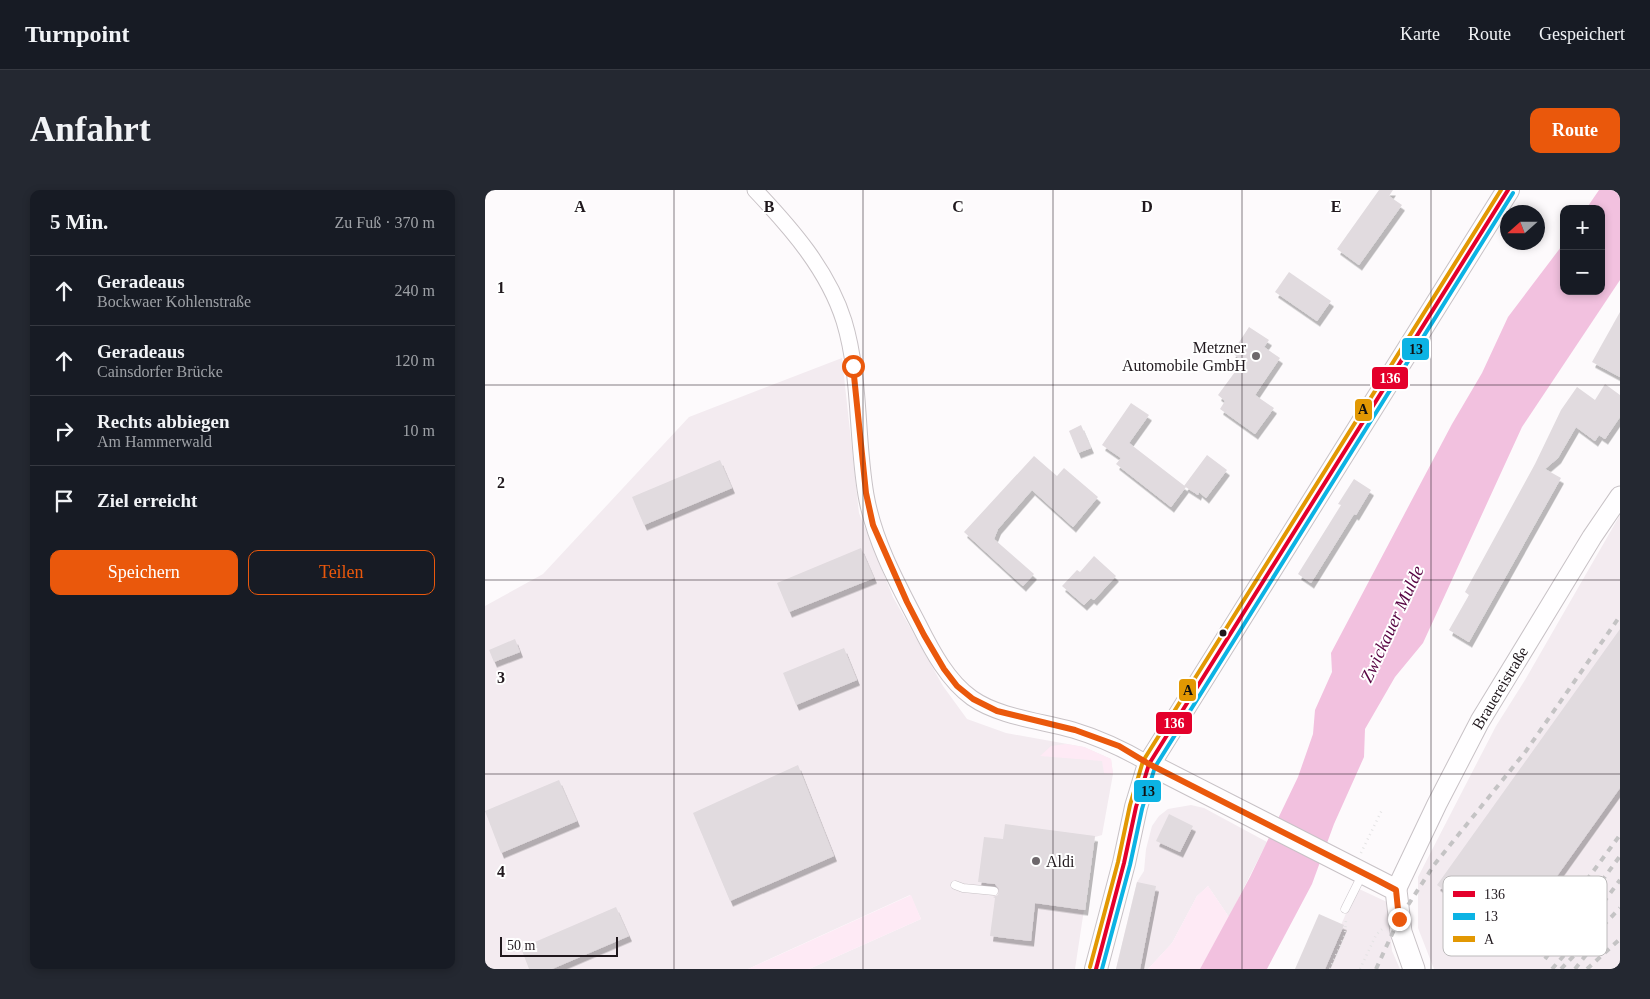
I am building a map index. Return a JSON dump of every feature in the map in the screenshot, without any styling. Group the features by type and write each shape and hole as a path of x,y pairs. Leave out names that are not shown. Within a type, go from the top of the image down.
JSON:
{"main road":[{"path":"1096,969 1135,807 1149,764 1508,190"},
{"path":"1149,764 1352,868 1397,899 1401,932 1414,969"}],"street":[{"path":"755,190 812,257 832,290 844,322 853,366 863,468 873,525 907,602 944,669 957,686 973,699 997,711 1075,730 1119,746 1149,764"},
{"name":"Brauereistraße","path":"1397,899 1437,804 1479,721 1592,537 1620,496"}],"lane":[{"path":"1345,909 1352,868"},
{"path":"955,885 963,888 994,891"}],"path":[{"path":"1352,868 1383,810"},
{"path":"1360,969 1376,935 1389,922 1397,899"},
{"path":"1330,969 1345,934 1347,918"}],"shaded area":[{"path":"842,358 859,513 893,597 943,686 967,719 1006,733 1084,747 1111,759 1113,774 1102,835 1095,837 1075,969 809,969 921,919 910,895 748,969 485,969 485,606 543,574 689,417"},
{"path":"1620,515 1620,969 1434,969 1418,928 1418,877 1496,726 1525,680"},
{"path":"1066,744 1084,747 1111,759 1113,774 1104,773 1102,761 1040,756 1051,746"},
{"path":"1191,805 1204,808 1267,842 1229,917 1208,886 1197,896 1172,943 1148,969 1116,969 1137,882 1144,871 1146,849 1152,826 1159,816 1168,809"},
{"path":"1208,886 1229,917 1200,969 1148,969 1172,943 1197,896"},
{"path":"1357,888 1387,902 1392,951 1400,969 1322,969"},
{"path":"911,895 921,919 809,969 748,969"}],"water":[{"name":"Zwickauer Mulde","path":"1599,190 1620,190 1620,280 1522,427 1423,643 1395,677 1365,729 1364,757 1334,824 1312,884 1267,969 1200,969 1250,877 1298,777 1313,734 1315,710 1332,672 1331,653 1452,424 1482,373 1508,317 1560,248 1560,295 1605,295 1605,205 1589,205"}],"building":[{"path":"1379,190 1393,190 1389,196 1402,205 1359,265 1337,249"},
{"path":"1289,272 1331,301 1317,321 1275,292"},
{"path":"1620,312 1620,377 1592,362"},
{"path":"1249,327 1269,340 1264,347 1280,358 1255,395 1274,408 1255,434 1220,409 1225,401 1218,395 1243,361 1232,353"},
{"path":"1605,384 1620,395 1620,417 1605,439 1599,435 1595,441 1576,427 1558,458 1545,469 1561,478 1469,642 1449,630 1469,595 1465,592 1535,464 1561,410 1577,387 1595,400"},
{"path":"1131,403 1149,415 1129,443 1186,487 1171,507 1116,464 1121,458 1102,445"},
{"path":"1081,425 1091,448 1078,453 1069,431"},
{"path":"1207,455 1227,470 1206,498 1199,492 1198,495 1184,486"},
{"path":"1034,456 1057,476 1064,468 1098,497 1073,527 1032,490 998,529 994,539 1034,574 1023,586 964,532"},
{"path":"720,460 732,488 644,525 632,497"},
{"path":"1354,479 1371,490 1311,583 1298,574 1341,505 1338,504"},
{"path":"861,548 874,578 789,612 777,583"},
{"path":"1094,556 1116,576 1094,600 1091,598 1084,605 1062,586 1077,570 1080,572"},
{"path":"1620,629 1620,788 1557,876 1443,876"},
{"path":"515,639 520,652 494,662 489,650"},
{"path":"844,648 857,680 796,705 783,673"},
{"path":"798,765 834,856 730,901 693,813"},
{"path":"559,780 577,821 501,853 485,811"},
{"path":"1169,814 1193,826 1180,852 1156,841"},
{"name":"Aldi","path":"1005,824 1095,836 1085,910 1035,903 1031,941 990,936 995,898 993,897 998,895 999,889 995,884 978,882 984,837 1003,839"},
{"path":"1443,877 1443,889 1437,885"},
{"path":"1137,882 1156,886 1140,969 1116,969"},
{"path":"616,907 629,936 552,969 529,969 521,948"},
{"path":"1319,914 1344,925 1325,969 1295,969"}],"railway":[{"path":"1376,969 1399,919 1434,865 1526,751 1620,616"},
{"path":"1590,876 1620,835"},
{"path":"1605,876 1620,856"},
{"path":"1607,898 1620,880"},
{"path":"1607,921 1620,908"},
{"path":"1607,951 1620,939"},
{"path":"1552,969 1563,956"},
{"path":"1561,969 1574,956"},
{"path":"1575,969 1585,956"},
{"path":"1587,969 1601,956"}],"transit line":[{"name":"A","path":"1090,967 1118,862 1130,805 1143,761 1501,190"},
{"name":"136","path":"1096,969 1124,863 1136,807 1149,764 1508,190"},
{"name":"13","path":"1102,969 1130,865 1142,809 1155,767 1513,193"}],"place":[{"name":"Metzner Automobile GmbH","path":"1256,356"},
{"name":"Aldi","path":"1036,861"}],"route":[{"path":"853,366 866,493 873,525 907,602 924,635 944,669 957,686 973,699 997,711 1075,730 1119,746 1149,764 1396,890 1399,919"}]}
